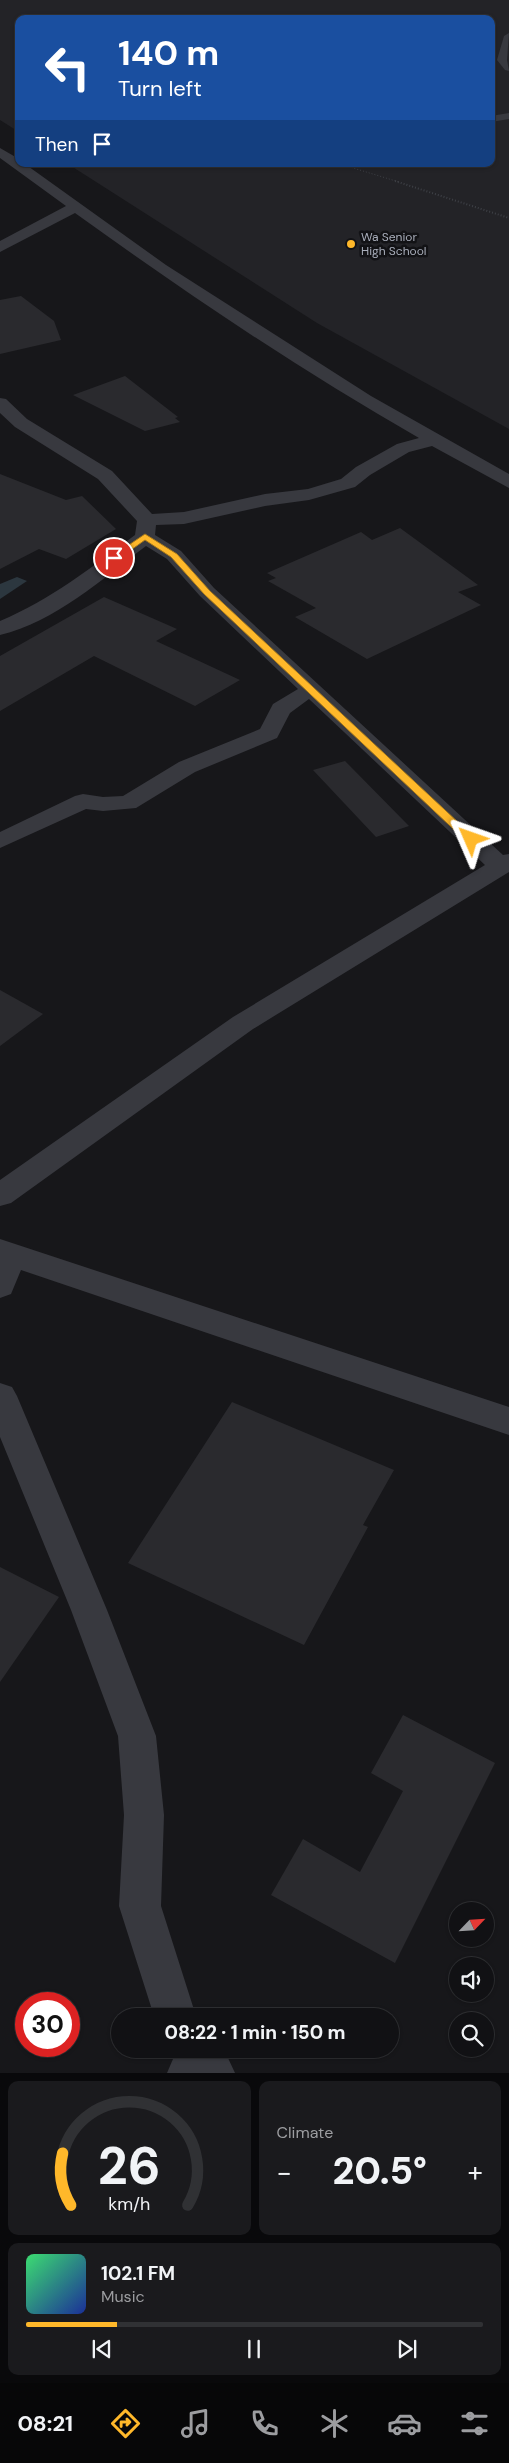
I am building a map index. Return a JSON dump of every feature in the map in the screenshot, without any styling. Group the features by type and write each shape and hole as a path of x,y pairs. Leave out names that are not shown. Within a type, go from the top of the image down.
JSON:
{"street":[{"path":"0,152 15,163"},
{"path":"21,167 161,268 365,400 509,482"},
{"path":"0,247 76,207"},
{"path":"0,403 14,426 104,475 146,528 174,555 207,592 504,864 243,1023 0,1195"},
{"path":"0,629 32,616 76,589 146,528 265,500 317,492 348,483 363,471 403,448 434,440"},
{"path":"0,841 83,801 103,804 128,803 186,767 269,732 281,710 300,695 313,691"},
{"path":"0,1286 5,1253 509,1421"},
{"path":"0,1396 89,1610 137,1736 144,1815 140,1906 172,2008"}],"lane":[{"path":"509,36 502,60 509,68"},
{"path":"495,118 509,116"}],"path":[{"path":"350,167 474,205 509,218"}],"shaded area":[{"name":"Wa Senior High School","path":"0,0 509,0 509,429 317,323 73,167 495,167 495,15 15,15 15,129 0,120"},
{"path":"17,577 27,581 0,599 0,584"}],"building":[{"path":"21,296 54,321 61,340 0,354 0,300"},
{"path":"125,376 178,417 175,418 180,422 145,431 73,395"},
{"path":"0,474 66,500 82,496 116,529 66,559 39,549 0,569"},
{"path":"400,528 478,585 458,592 481,605 367,659 295,617 316,608 268,581 276,578 267,573 361,532 372,540"},
{"path":"104,597 177,629 156,641 240,680 195,706 94,656 0,711 0,656"},
{"path":"345,761 409,826 376,837 313,770"},
{"path":"0,990 43,1014 0,1046"},
{"path":"232,1402 394,1470 363,1525 368,1527 304,1645 128,1563"},
{"path":"0,1567 59,1597 0,1682"},
{"path":"403,1715 495,1763 395,1963 271,1895 303,1839 360,1872 403,1791 371,1773"}],"place":[{"name":"Wa Senior High School","path":"351,244"}],"route":[{"path":"114,558 145,537 174,555 207,592 471,839"}]}
